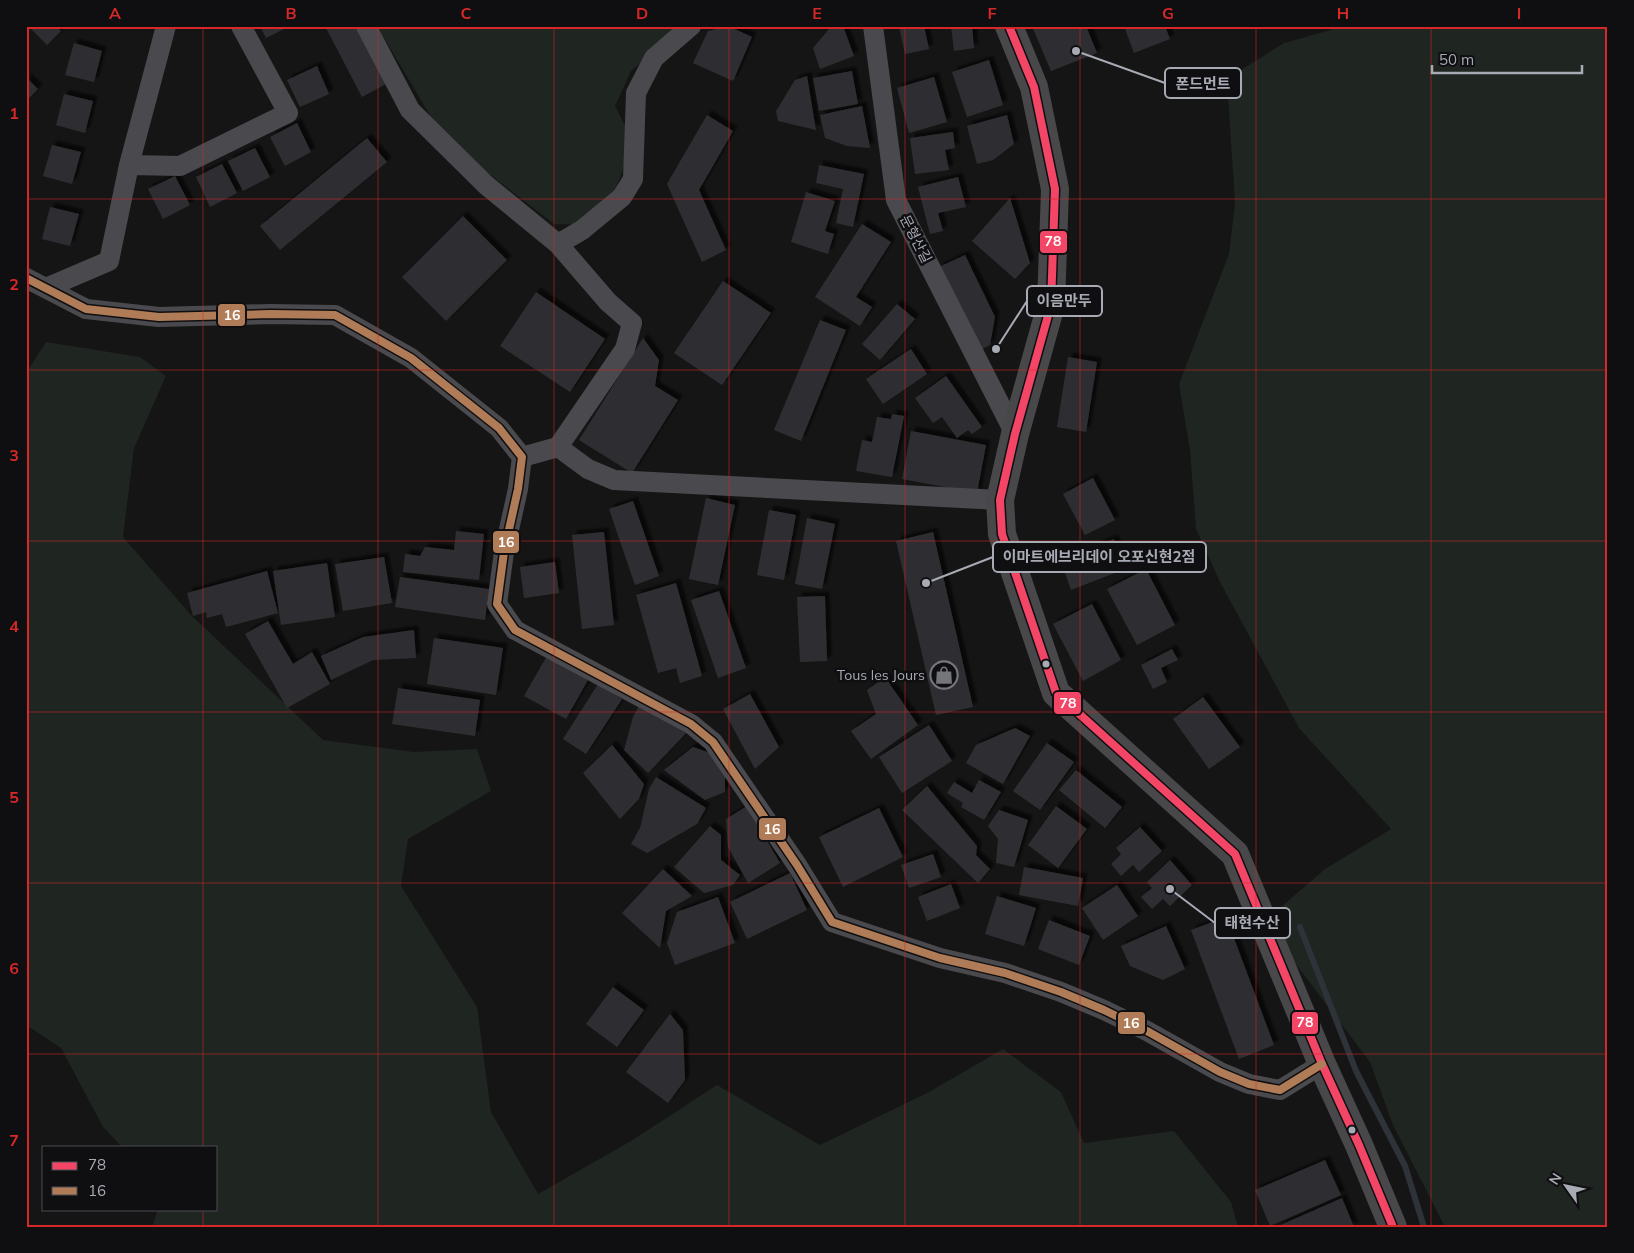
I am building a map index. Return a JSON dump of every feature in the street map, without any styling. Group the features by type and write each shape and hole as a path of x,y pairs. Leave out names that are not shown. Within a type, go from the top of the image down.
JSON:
{"street":[{"path":"46,288 109,261 129,165 166,26"},
{"path":"129,165 180,166 288,112 241,26"},
{"path":"366,26 410,110 486,185 558,244 608,302 632,323 625,349 558,447 522,457"},
{"path":"558,244 582,230 622,197 633,179 636,93 654,58 691,26"},
{"name":"문형산길","path":"873,26 896,200 1015,434"},
{"path":"1010,26 1034,87 1055,188 1051,305 1015,434 1000,500 1002,534 1056,693 1235,854 1322,1064 1359,1145 1393,1227"},
{"path":"26,278 86,309 159,317 270,314 335,315 412,358 499,428 522,457 518,488 504,552 497,604 515,630 691,724 713,742 797,865 832,922 940,958 1005,973 1060,992 1104,1010 1147,1031 1220,1072 1249,1084 1280,1090 1322,1064"},
{"path":"558,447 588,469 614,480 1000,500"}],"shaded area":[{"path":"377,26 681,26 665,43 631,71 615,106 633,141 608,211 585,225 554,224 444,139"},
{"path":"1335,26 1608,26 1608,1227 1445,1227 1393,1125 1370,1062 1279,942 1280,908 1325,869 1391,829 1299,728 1220,582 1196,529 1190,450 1179,384 1229,254 1235,203 1227,79 1284,43 1331,30"},
{"path":"46,342 140,357 166,376 134,448 123,537 191,615 323,740 414,752 477,749 491,791 408,839 401,886 477,1007 491,1112 538,1194 631,1141 717,1085 820,1145 929,1092 1003,1049 1061,1092 1084,1143 1174,1131 1231,1202 1238,1227 152,1227 158,1210 218,1210 218,1146 121,1146 103,1127 61,1048 26,1025 26,373"}],"building":[{"path":"28,26 56,26 61,31 47,45"},
{"path":"260,26 290,26 266,38"},
{"path":"325,26 356,26 386,84 362,97"},
{"path":"728,26 752,37 733,81 693,63 708,31"},
{"path":"843,26 854,56 820,69 813,48 829,29"},
{"path":"899,26 924,26 929,49 905,54"},
{"path":"951,26 972,26 974,48 954,51"},
{"path":"1032,26 1086,26 1097,53 1051,71"},
{"path":"1124,26 1165,26 1170,39 1134,53"},
{"path":"74,43 102,51 94,82 65,75"},
{"path":"989,60 1003,105 967,117 952,72"},
{"path":"317,66 329,94 300,107 287,80"},
{"path":"852,71 858,104 819,111 813,78"},
{"path":"807,76 816,130 778,121 776,111 795,80"},
{"path":"26,77 38,89 26,101"},
{"path":"934,77 947,122 909,133 897,88"},
{"path":"64,94 93,101 85,133 56,125"},
{"path":"862,106 870,148 847,146 825,138 820,115"},
{"path":"707,115 733,131 699,190 726,250 702,262 667,184"},
{"path":"1007,115 1014,144 993,160 977,164 967,126"},
{"path":"297,123 311,152 285,166 270,137"},
{"path":"953,132 955,148 945,150 949,170 915,174 910,138"},
{"path":"367,138 387,162 280,250 260,226"},
{"path":"52,145 81,152 72,184 43,176"},
{"path":"255,148 270,177 243,191 228,161"},
{"path":"222,164 237,193 210,207 196,177"},
{"path":"819,165 864,174 853,227 836,223 843,189 816,183"},
{"path":"175,176 190,205 163,219 148,189"},
{"path":"958,177 966,207 938,213 943,231 930,234 918,187"},
{"path":"806,192 835,201 825,231 834,234 828,254 791,242"},
{"path":"1010,198 1030,263 1015,279 972,241"},
{"path":"50,207 79,214 70,246 42,239"},
{"path":"463,216 507,260 446,321 402,277"},
{"path":"862,224 891,242 856,297 872,307 860,326 815,297"},
{"path":"965,255 995,317 990,345 980,350 939,267"},
{"path":"723,281 771,313 722,385 674,353"},
{"path":"536,292 605,339 570,392 500,346"},
{"path":"897,304 915,319 880,360 862,344"},
{"path":"820,320 846,330 801,441 774,430"},
{"path":"643,338 659,360 655,386 678,400 632,473 579,440"},
{"path":"911,349 927,374 883,404 866,379"},
{"path":"1068,357 1097,362 1086,432 1057,427"},
{"path":"946,376 982,427 972,434 968,430 957,438 942,417 933,423 915,398"},
{"path":"892,414 904,416 892,477 856,471 862,440 872,442 877,417 891,419"},
{"path":"911,431 986,445 977,493 902,479"},
{"path":"1093,478 1115,520 1085,535 1063,494"},
{"path":"706,498 735,505 718,585 689,579"},
{"path":"633,501 659,576 635,585 609,509"},
{"path":"769,510 796,515 784,580 757,575"},
{"path":"807,518 835,524 822,589 795,584"},
{"path":"456,531 484,534 479,580 403,572 405,554 420,556 425,547 454,550"},
{"path":"604,532 614,625 582,629 572,535"},
{"path":"933,532 973,707 936,715 896,541"},
{"path":"1114,539 1125,569 1071,590 1060,559"},
{"path":"384,557 392,603 343,611 335,564"},
{"path":"555,562 559,593 524,598 520,567"},
{"path":"327,563 335,617 281,625 273,571"},
{"path":"1146,569 1175,625 1137,645 1107,589"},
{"path":"267,571 278,613 226,627 222,614 207,618 206,612 193,616 187,593"},
{"path":"400,577 489,589 485,620 395,607"},
{"path":"676,583 702,676 680,683 676,668 658,673 636,595"},
{"path":"719,591 746,668 718,678 691,600"},
{"path":"825,596 827,661 800,662 797,597"},
{"path":"1092,604 1121,660 1083,681 1053,624"},
{"path":"268,621 293,664 312,652 330,684 287,708 245,634"},
{"path":"414,630 416,658 373,660 331,680 321,656 363,637"},
{"path":"434,638 503,648 496,695 427,684"},
{"path":"1172,649 1178,660 1161,668 1167,682 1153,689 1141,665"},
{"path":"547,656 588,680 566,719 524,696"},
{"path":"885,677 918,725 871,759 851,731 876,714 867,690"},
{"path":"598,684 622,699 586,754 563,739"},
{"path":"398,688 480,700 475,736 392,724"},
{"path":"750,694 779,747 755,769 723,709"},
{"path":"1203,697 1240,747 1209,769 1173,719"},
{"path":"640,704 689,730 648,773 624,750 633,717"},
{"path":"929,725 952,761 902,793 879,757"},
{"path":"1015,728 1030,736 1003,784 966,763 976,745"},
{"path":"1047,743 1074,762 1040,810 1013,791"},
{"path":"612,745 644,784 639,799 620,819 583,773"},
{"path":"693,747 716,755 725,772 725,792 705,800 664,770"},
{"path":"1076,770 1122,807 1105,828 1059,790"},
{"path":"656,777 706,808 697,824 647,853 631,844 640,828 649,789"},
{"path":"979,780 1001,792 984,820 961,807 963,803 947,793 954,782 972,793"},
{"path":"927,786 977,846 976,855 990,869 978,883 902,810"},
{"path":"747,806 780,863 748,883 728,847 726,819"},
{"path":"1056,806 1087,829 1058,868 1028,845"},
{"path":"879,808 903,857 843,887 819,837"},
{"path":"999,810 1028,820 1014,867 996,863 998,839 988,826"},
{"path":"710,826 721,835 721,860 740,875 733,885 704,893 674,867"},
{"path":"1140,827 1162,851 1139,872 1133,865 1121,876 1111,864 1121,854 1116,848"},
{"path":"933,854 941,877 909,888 901,865"},
{"path":"1170,860 1192,885 1170,906 1163,899 1152,909 1141,897 1152,888 1147,882"},
{"path":"1024,867 1083,878 1078,906 1019,895"},
{"path":"663,869 692,896 666,911 660,948 622,913"},
{"path":"790,873 807,910 747,939 730,902"},
{"path":"951,884 960,908 927,921 918,897"},
{"path":"1117,885 1138,916 1103,940 1082,908"},
{"path":"997,896 1036,908 1024,946 985,934"},
{"path":"718,897 735,943 675,965 667,943 677,912"},
{"path":"1226,917 1274,1045 1239,1059 1191,930"},
{"path":"1049,920 1090,936 1079,965 1038,949"},
{"path":"1166,926 1185,969 1163,980 1130,966 1121,946"},
{"path":"613,987 644,1010 617,1047 586,1024"},
{"path":"670,1014 683,1030 685,1080 668,1103 626,1072"},
{"path":"1325,1160 1341,1195 1270,1226 1255,1190"},
{"path":"1342,1198 1354,1227 1276,1227"}],"waterway":[{"path":"1300,927 1356,1071 1405,1166 1424,1227"}],"transit line":[{"name":"78","path":"1009,26 1034,87 1055,189 1051,305 1015,434 1000,500 1002,534 1056,693 1235,854 1322,1064 1359,1145 1393,1227"},
{"name":"16","path":"26,278 86,309 159,317 270,314 335,315 411,358 499,428 522,457 518,489 504,552 497,604 515,630 691,724 713,742 797,865 832,922 940,958 1005,973 1061,992 1147,1031 1220,1072 1249,1084 1280,1090 1322,1064"}],"place":[{"name":"폰드먼트","path":"1076,51"},
{"name":"이음만두","path":"996,349"},
{"name":"이마트에브리데이 오포신현2점","path":"926,583"},
{"name":"Tous les Jours","path":"944,675"},
{"name":"태현수산","path":"1170,889"}]}
